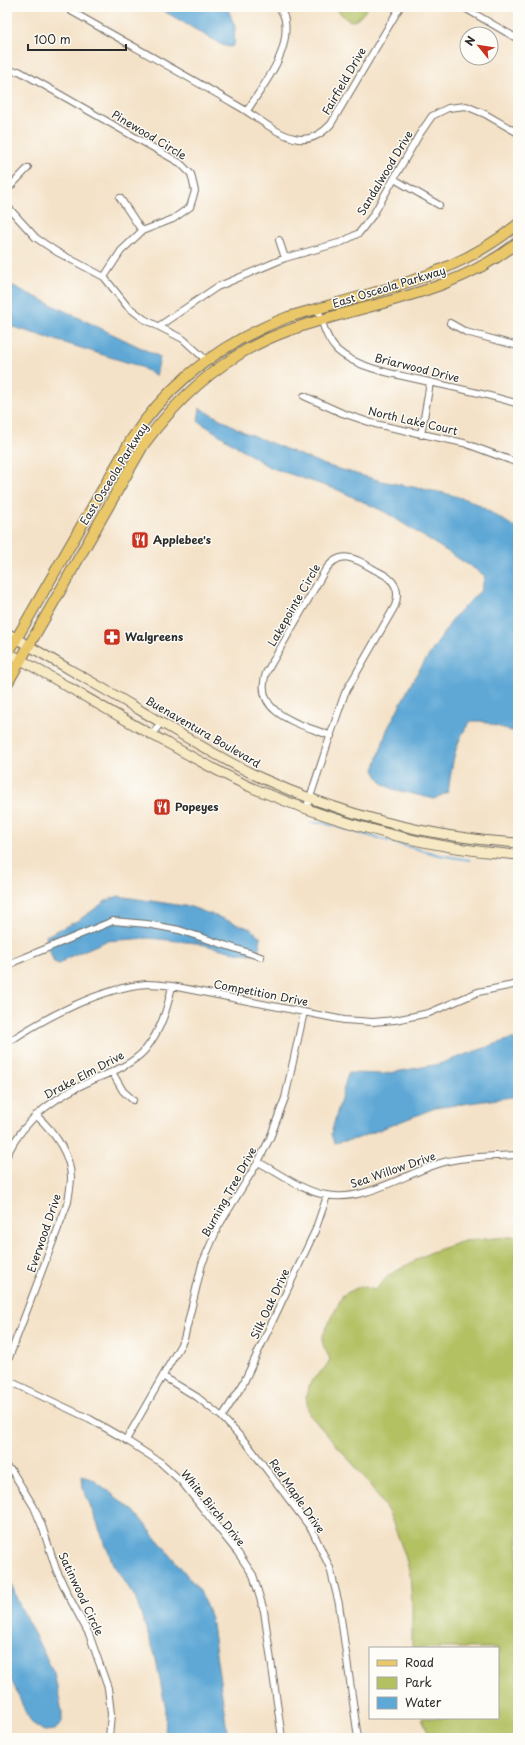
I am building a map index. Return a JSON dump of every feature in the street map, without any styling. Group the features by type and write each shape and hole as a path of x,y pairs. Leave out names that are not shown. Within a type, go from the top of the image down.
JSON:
{"main road":[{"name":"East Osceola Parkway","path":"7,653 144,420 182,379 206,360 242,337 264,326 441,270 466,259 493,243 518,224"},
{"name":"East Osceola Parkway","path":"7,684 144,444 166,416 199,383 250,348 287,331 442,284 483,265 518,242"},
{"path":"166,416 176,395 202,372 206,367 206,360"},
{"name":"Buenaventura Boulevard","path":"7,634 216,755 259,777 310,798 358,814 415,828 460,836 518,843"},
{"path":"7,653 209,767 248,786 306,809 355,826 389,834 457,848 518,855"}],"street":[{"name":"Fairfield Drive","path":"68,7 71,11 247,111 281,133 293,138 306,139 323,132 335,118 400,7"},
{"path":"247,111 276,62 284,45 285,20 279,7"},
{"path":"463,7 518,39"},
{"name":"Pinewood Circle","path":"7,72 19,71 180,163 191,174 195,191 190,207 173,219 142,231 121,251 104,277"},
{"name":"Sandalwood Drive","path":"158,326 217,287 285,258 342,242 359,232 373,215 419,135 432,116 448,108 466,106 486,114 518,133"},
{"path":"7,190 28,168"},
{"path":"394,179 439,205"},
{"path":"120,198 142,231"},
{"path":"7,206 36,238 57,252 104,277 127,306 144,320 183,339 206,360"},
{"path":"279,240 285,258"},
{"name":"Briarwood Drive","path":"318,308 321,321 333,346 344,356 390,374 475,392 518,404"},
{"path":"450,323 466,332 518,346"},
{"path":"421,435 430,383"},
{"name":"North Lake Court","path":"304,396 342,413 375,424 464,443 518,463"},
{"path":"117,464 125,475"},
{"name":"Lakepointe Circle","path":"306,809 331,736 345,693 395,606 397,596 396,587 390,579 358,560 348,557 338,558 333,561 324,572 266,673 263,688 266,701 276,712 331,736"},
{"path":"152,735 161,722"},
{"path":"7,967 16,961 113,921 147,924 179,930 261,957"},
{"name":"Competition Drive","path":"7,1043 28,1029 107,993 149,984 172,986 344,1020 373,1022 395,1020 429,1012 478,992 518,984"},
{"name":"Drake Elm Drive","path":"7,1155 11,1146 36,1115 60,1096 128,1064 144,1051 163,1023 172,986"},
{"name":"Burning Tree Drive","path":"126,1440 164,1377 184,1340 202,1264 218,1227 258,1162 270,1138 285,1098 304,1012"},
{"path":"112,1072 123,1091 133,1100"},
{"name":"Everwood Drive","path":"7,1363 68,1202 71,1176 67,1158 58,1139 36,1115"},
{"name":"Sea Willow Drive","path":"258,1162 309,1190 327,1196 352,1196 380,1188 407,1175 447,1162 471,1157 518,1155"},
{"name":"Silk Oak Drive","path":"222,1417 243,1384 315,1231 327,1196"},
{"name":"Red Maple Drive","path":"164,1377 197,1397 222,1417 248,1445 312,1530 330,1568 339,1604 358,1738"},
{"name":"White Birch Drive","path":"7,1380 63,1405 126,1440 160,1462 181,1481 238,1553 253,1575 264,1610 282,1738"},
{"name":"Satinwood Circle","path":"7,1468 12,1471 34,1507 56,1569 89,1634 108,1688 111,1714 108,1738"}],"green space":[{"path":"335,7 368,7 359,18 352,21 344,17"},
{"path":"518,1236 518,1738 431,1738 422,1719 499,1719 499,1647 412,1647 412,1602 410,1574 405,1555 389,1513 366,1479 309,1414 306,1397 308,1387 312,1380 326,1367 330,1359 323,1345 323,1335 343,1295 361,1286 375,1290 389,1275 431,1252 464,1241"}],"water":[{"path":"157,7 227,7 235,27 234,45 230,47 222,45"},
{"path":"7,281 13,286 160,357 156,376 139,366 7,325"},
{"path":"200,408 244,432 325,465 381,481 444,493 472,501 518,529 518,733 481,721 471,721 465,729 457,746 448,792 434,799 392,789 381,782 374,770 387,730 414,678 455,616 481,590 485,576 385,512 338,490 269,467 198,421"},
{"path":"118,896 191,907 251,929 261,938 259,950 255,954 238,953 196,943 149,938 106,941 67,958 59,964 54,962 47,944 46,936 79,920 106,901"},
{"path":"510,1039 518,1039 518,1096 435,1108 356,1139 334,1143 331,1134 348,1073 384,1074 439,1064"},
{"path":"82,1476 94,1480 134,1511 200,1591 211,1618 228,1738 165,1738 166,1710 155,1655 135,1597 113,1564 83,1487"},
{"path":"7,1573 18,1602 54,1673 62,1712 62,1723 55,1730 44,1731 32,1723 25,1711 7,1670"}],"waterway":[{"path":"311,823 323,823 439,855 470,860"}],"place":[{"name":"Applebee's","path":"140,540"},
{"name":"Walgreens","path":"112,637"},
{"name":"Popeyes","path":"162,807"}]}
